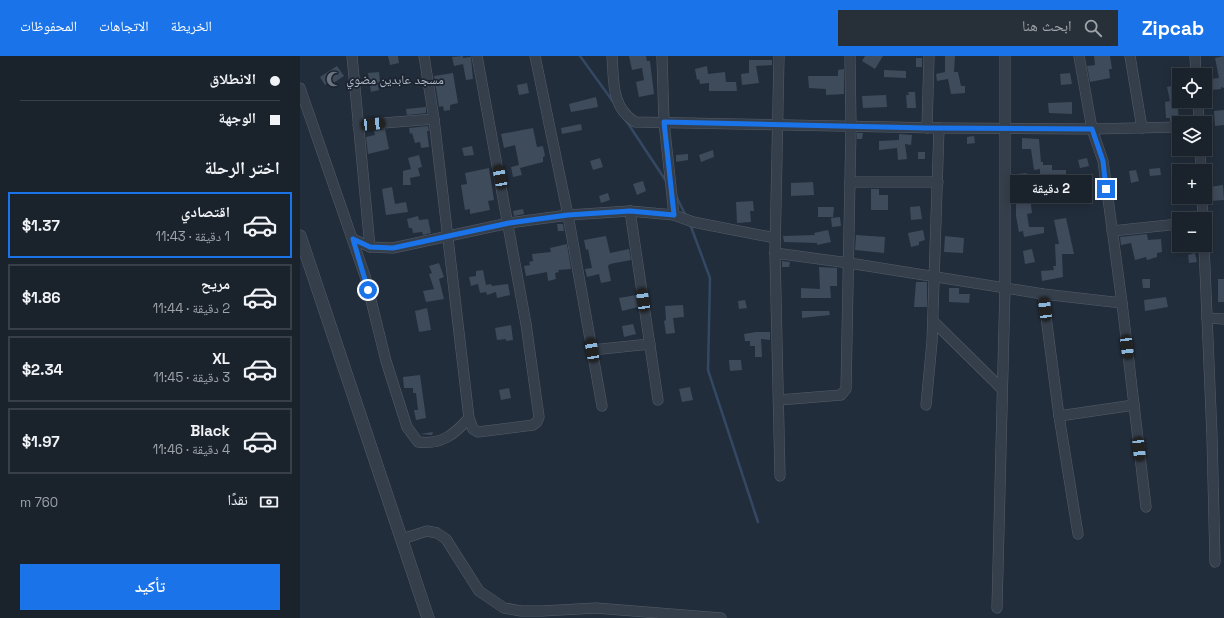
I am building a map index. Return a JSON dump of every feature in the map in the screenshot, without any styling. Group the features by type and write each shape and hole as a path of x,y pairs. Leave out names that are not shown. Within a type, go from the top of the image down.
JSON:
{"street":[{"path":"352,56 370,247"},
{"path":"424,56 434,119 469,418 473,428 478,432 533,425 537,422 538,417 526,324 509,223 477,56"},
{"path":"535,56 568,215 602,406"},
{"path":"612,56 614,92 617,102 622,112 635,122 927,128 1092,129 1172,127"},
{"path":"662,56 664,122 674,215"},
{"path":"779,56 775,253 780,476"},
{"path":"779,400 841,396 846,389 851,127 850,56"},
{"path":"927,128 929,56"},
{"path":"997,608 1005,288 1005,56"},
{"path":"1079,56 1092,129 1103,161 1122,303 1146,507"},
{"path":"1130,56 1142,128"},
{"path":"1195,56 1196,68"},
{"path":"300,88 365,276 386,361 407,428 418,442 431,444 446,439 469,418"},
{"path":"358,125 434,119"},
{"path":"926,405 933,321 939,128"},
{"path":"850,182 938,182"},
{"path":"630,211 658,400"},
{"path":"353,239 370,247 393,248 509,223 568,215 630,211 674,215 693,222 775,238"},
{"path":"1112,231 1172,225"},
{"path":"300,236 428,618"},
{"path":"1204,252 1212,436 1215,562"},
{"path":"775,253 935,276 1043,294 1122,303"},
{"path":"1043,294 1059,416 1078,534"},
{"path":"1207,318 1224,319"},
{"path":"933,321 1002,389"},
{"path":"592,350 650,344"},
{"path":"1059,416 1134,405"},
{"path":"402,539 427,531 437,532 446,538 479,591 504,608 522,611 596,608 721,618"}],"building":[{"path":"388,56 398,56 399,63 390,65"},
{"path":"463,56 463,58 471,57 473,79 466,80 463,64 454,66 452,57"},
{"path":"629,56 646,56 647,61 650,61 654,94 639,97 636,82 644,80 642,68 632,70"},
{"path":"865,56 883,56 875,69 862,61"},
{"path":"945,56 955,56 954,72 958,72 961,86 965,86 965,93 951,94 948,79 937,81 936,74 945,72"},
{"path":"1094,56 1110,56 1112,69 1109,69 1110,78 1090,82 1087,66 1095,65"},
{"path":"1224,56 1224,88 1221,87 1221,89 1212,90 1212,79 1219,78 1215,58"},
{"path":"916,58 922,58 922,67 916,67"},
{"path":"749,60 772,60 772,65 756,66 759,83 742,85 741,74 749,73"},
{"path":"337,66 344,76 332,84 330,81 325,85 320,77"},
{"path":"707,66 708,74 725,72 726,82 736,82 737,91 709,91 709,83 700,84 699,79 697,80 695,69"},
{"path":"844,69 844,94 826,95 826,89 809,88 808,76 838,76 838,70"},
{"path":"884,70 906,71 906,78 884,77"},
{"path":"379,72 380,82 377,83 379,90 371,92 368,73"},
{"path":"453,73 458,103 450,105 450,110 444,111 443,106 439,107 434,76"},
{"path":"1070,73 1072,84 1061,85 1060,74"},
{"path":"527,83 529,93 519,95 517,85"},
{"path":"1172,86 1172,108 1178,108 1179,116 1172,116 1172,121 1170,121 1170,118 1166,118 1165,102 1170,101 1167,87"},
{"path":"908,92 915,92 916,108 907,108 906,95 909,95"},
{"path":"886,95 887,107 863,108 862,96"},
{"path":"596,97 598,107 571,112 569,104"},
{"path":"1072,102 1072,114 1049,113 1048,103"},
{"path":"426,107 426,113 407,115 406,109"},
{"path":"1224,110 1224,125 1215,126 1214,111"},
{"path":"581,124 582,130 562,134 561,128"},
{"path":"428,126 429,131 427,131 429,147 421,148 420,142 415,143 412,133 410,134 409,128"},
{"path":"533,128 537,147 543,146 545,156 543,157 543,162 520,168 522,175 513,177 511,167 519,165 515,145 504,148 501,134"},
{"path":"385,129 389,149 368,154 366,137 375,135 374,131"},
{"path":"857,133 863,133 862,139 857,139"},
{"path":"899,134 912,135 911,145 905,144 907,159 898,160 897,148 879,150 879,141 899,140"},
{"path":"974,136 975,143 967,144 967,137"},
{"path":"1022,138 1039,139 1041,162 1043,162 1043,165 1052,165 1052,170 1066,170 1066,177 1060,178 1060,180 1047,179 1049,190 1040,191 1040,169 1034,170 1031,149 1022,149"},
{"path":"472,146 474,155 464,156 462,148"},
{"path":"713,150 714,157 701,162 699,155"},
{"path":"918,152 925,152 925,159 918,159"},
{"path":"688,154 688,160 676,162 676,155"},
{"path":"419,155 422,167 418,168 420,176 410,178 411,185 403,185 403,171 411,169 408,158"},
{"path":"600,158 603,167 593,170 590,161"},
{"path":"1087,158 1089,166 1080,168 1078,160"},
{"path":"489,168 494,200 488,201 490,210 470,214 470,209 465,210 461,185 467,184 465,173"},
{"path":"1160,168 1161,175 1150,176 1149,169"},
{"path":"1136,170 1139,181 1131,183 1129,171"},
{"path":"1027,173 1032,213 1027,214 1029,227 1044,227 1044,233 1024,237 1023,231 1019,232 1016,216 1016,194 1020,193 1017,174"},
{"path":"643,181 646,191 637,195 633,184"},
{"path":"813,182 814,195 791,196 791,183"},
{"path":"1223,185 1224,200 1212,201 1212,187"},
{"path":"392,187 395,204 406,202 408,212 386,215 382,189"},
{"path":"871,189 879,189 879,195 888,195 888,210 871,210"},
{"path":"608,193 610,200 601,203 599,196"},
{"path":"753,201 754,211 750,211 751,222 737,223 736,202"},
{"path":"920,206 922,219 911,220 910,207"},
{"path":"818,207 834,207 833,217 818,217"},
{"path":"523,209 524,214 514,216 513,211"},
{"path":"418,216 419,220 428,219 431,233 423,235 422,232 413,233 412,228 409,228 407,219"},
{"path":"840,217 841,226 832,227 831,218"},
{"path":"1066,218 1074,254 1062,254 1063,277 1042,281 1041,271 1054,270 1053,266 1056,266 1055,244 1059,244 1054,220"},
{"path":"557,224 563,224 564,231 558,231"},
{"path":"828,230 831,242 817,245 817,243 784,242 783,236 815,235 814,233"},
{"path":"923,230 925,240 919,242 919,245 911,247 908,233"},
{"path":"1147,234 1148,240 1161,239 1162,252 1157,253 1157,257 1147,260 1146,257 1135,260 1131,243 1121,245 1120,237"},
{"path":"856,235 885,237 884,253 855,250"},
{"path":"606,236 610,253 629,249 631,260 610,264 608,266 611,281 601,283 599,274 587,277 585,269 592,268 588,249 586,250 584,240"},
{"path":"945,236 964,238 963,253 944,252"},
{"path":"567,244 571,269 558,270 559,272 555,273 556,279 548,281 547,272 526,276 524,266 530,265 529,262 533,261 532,254 551,252 550,248"},
{"path":"1032,249 1035,262 1025,264 1023,251"},
{"path":"1195,253 1197,262 1189,263 1188,255"},
{"path":"782,261 790,262 789,267 782,267"},
{"path":"439,263 444,277 439,279 444,299 426,302 423,291 434,289 429,274 432,273 429,266"},
{"path":"819,267 837,268 837,286 830,286 831,298 801,298 801,288 820,289"},
{"path":"483,270 486,285 491,284 492,286 508,284 510,295 497,298 496,292 487,295 486,292 480,293 478,284 471,286 469,277 476,276 476,271"},
{"path":"1142,279 1150,279 1150,288 1143,288"},
{"path":"1218,279 1224,279 1224,302 1218,302"},
{"path":"916,282 927,282 927,307 914,307"},
{"path":"949,288 959,288 959,294 970,294 969,303 949,302"},
{"path":"636,295 638,307 622,311 619,298"},
{"path":"1166,297 1168,307 1145,311 1144,300"},
{"path":"745,300 747,308 739,309 738,301"},
{"path":"683,305 684,317 673,318 675,333 666,334 664,321 666,320 665,306"},
{"path":"427,308 431,330 419,332 415,311"},
{"path":"802,311 829,311 830,315 802,318"},
{"path":"633,324 636,334 624,337 622,326"},
{"path":"511,325 513,340 497,340 495,328"},
{"path":"770,332 770,340 761,339 762,357 755,357 755,346 750,346 750,341 745,341 744,334"},
{"path":"729,360 741,360 742,370 730,371"},
{"path":"420,375 426,418 416,420 414,410 418,410 416,393 413,393 413,388 404,388 403,377"},
{"path":"690,387 693,400 682,402 679,389"},
{"path":"509,388 511,398 501,400 499,390"},
{"path":"433,432 432,435 420,434"}],"waterway":[{"path":"580,56 614,103"},
{"path":"625,119 666,181"},
{"path":"676,196 686,216"},
{"path":"690,224 710,278 708,370 758,522"}],"place":[{"name":"مسجد عابدين مضوي","path":"334,79"}],"route":[{"path":"368,290 353,239 370,247 393,248 509,223 568,215 630,211 674,215 664,122 927,128 1092,129 1098,142 1103,161 1106,189"}]}
